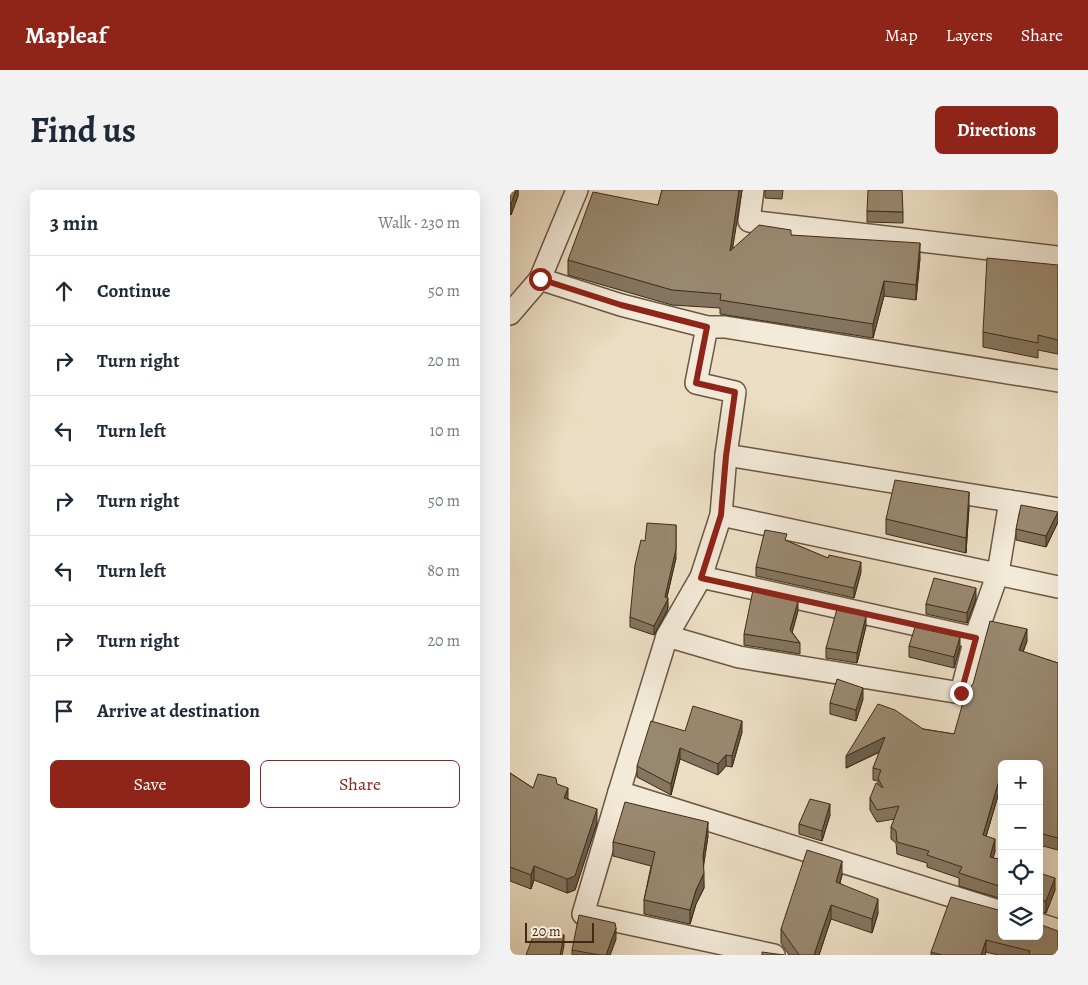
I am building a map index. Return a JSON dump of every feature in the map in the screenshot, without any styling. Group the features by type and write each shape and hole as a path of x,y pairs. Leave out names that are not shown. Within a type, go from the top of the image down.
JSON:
{"street":[{"path":"510,314 540,279 577,190"},
{"path":"753,190 749,221 1058,257"},
{"path":"540,279 621,305 707,327 724,326 1058,382"},
{"path":"707,327 696,383 735,392 726,456 721,515 701,578 667,636 583,914 774,955"},
{"path":"726,456 1058,509"},
{"path":"667,636 739,657 961,693 976,638 998,573 1010,501"},
{"path":"721,515 1058,587"},
{"path":"701,578 976,638"},
{"path":"619,792 998,911"},
{"path":"1043,925 1058,930"}],"building":[{"path":"510,190 516,190 511,204 510,204"},
{"path":"662,190 739,190 730,251 759,225 791,230 791,235 920,243 916,285 884,281 873,324 720,300 721,294 672,290 568,260 593,192 658,205"},
{"path":"868,190 902,190 903,212 867,211"},
{"path":"987,258 1058,265 1058,340 1038,335 1038,343 983,332"},
{"path":"895,480 969,492 966,538 886,519"},
{"path":"1021,505 1058,512 1046,536 1016,529"},
{"path":"647,523 676,525 676,549 665,597 668,598 654,626 630,617 635,565 641,540 645,541"},
{"path":"765,530 787,534 785,540 828,558 829,555 861,562 854,588 756,567"},
{"path":"934,578 976,588 967,613 926,604"},
{"path":"753,590 798,601 790,630 800,643 744,634"},
{"path":"837,609 866,616 857,653 826,648"},
{"path":"990,621 1027,629 1019,650 1058,663 1058,838 1043,834 1043,760 998,760 998,784 983,835 995,839 990,857 998,859 998,886 959,873 962,867 927,855 929,851 897,842 896,831 891,827 899,806 877,810 870,798 876,783 883,788 878,778 881,770 873,768 885,737 846,756 878,704 895,710 923,729 954,734 966,692 973,684"},
{"path":"915,627 960,637 954,657 909,646"},
{"path":"837,679 863,688 856,710 830,703"},
{"path":"693,706 742,721 732,756 726,755 718,764 680,748 671,784 637,766 651,721 685,731"},
{"path":"510,773 533,788 538,774 556,778 557,784 568,788 564,798 597,809 575,876 567,879 534,866 531,875 510,867"},
{"path":"810,799 830,804 822,831 799,824"},
{"path":"625,802 708,822 703,856 704,873 690,910 644,900 655,852 613,842"},
{"path":"807,850 842,861 836,882 878,899 872,919 831,905 814,955 799,955 781,929"},
{"path":"1043,874 1055,878 1046,901 1043,901"},
{"path":"951,897 998,910 998,940 1043,940 1043,925 1058,931 1058,955 1029,955 1030,951 986,940 981,955 942,955 931,952"},
{"path":"579,915 615,923 616,928 606,955 572,950"},
{"path":"535,931 564,935 560,955 526,955"},
{"path":"762,952 784,955 762,955"}],"route":[{"path":"540,279 621,305 707,327 696,383 735,392 726,456 721,515 701,578 976,638 961,693"}]}
